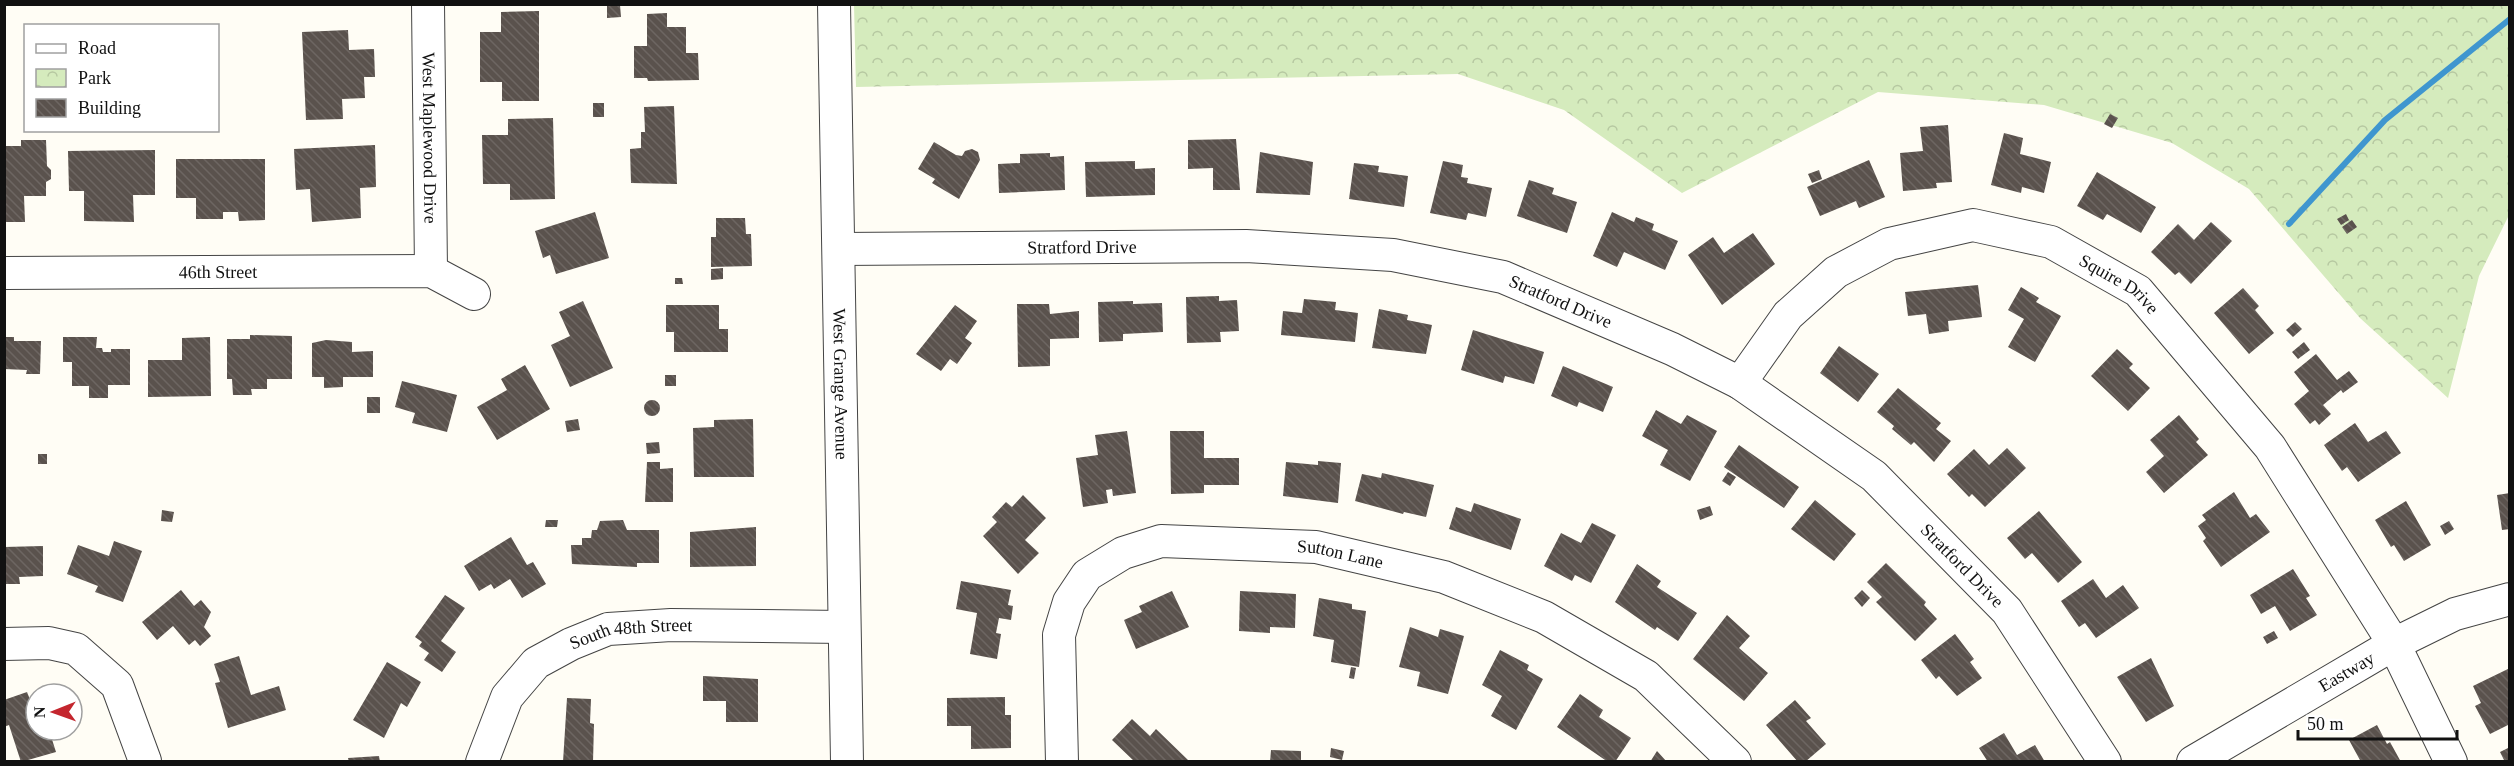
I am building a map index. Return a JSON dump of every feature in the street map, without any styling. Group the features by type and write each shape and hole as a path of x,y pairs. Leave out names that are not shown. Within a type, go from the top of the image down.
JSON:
{"street":[{"name":"West Maplewood Drive","path":"428,4 431,271"},
{"name":"West Grange Avenue","path":"834,4 846,762"},
{"name":"Squire Drive","path":"1740,383 1788,315 1836,272 1889,244 1973,225 2051,242 2138,291 2270,447 2394,644 2451,762"},
{"name":"Stratford Drive","path":"838,249 1246,246 1393,255 1503,277 1672,349 1740,383 1874,476 2007,611 2104,762"},
{"name":"46th Street","path":"4,273 431,271"},
{"path":"431,271 474,294"},
{"name":"Sutton Lane","path":"1062,762 1059,635 1069,602 1087,575 1123,553 1161,541 1316,547 1444,577 1544,617 1646,676 1735,762"},
{"name":"Eastway","path":"2193,762 2394,644 2455,614 2510,599"},
{"name":"South 48th Street","path":"482,762 507,697 536,663 571,644 608,629 671,626 844,627"},
{"path":"4,644 49,643 76,649 117,685 145,761"}],"green space":[{"path":"854,5 2509,5 2509,215 2479,276 2448,398 2360,318 2249,189 2172,143 2044,105 1878,92 1682,193 1564,110 1458,74 856,87"}],"building":[{"path":"607,5 620,5 621,17 607,18"},
{"path":"539,11 539,101 502,101 502,82 480,82 480,32 501,32 501,12"},
{"path":"667,13 667,27 686,27 686,53 698,53 699,80 648,81 647,78 634,78 634,46 647,46 647,14"},
{"path":"348,30 349,50 374,49 375,77 364,77 365,98 342,99 343,119 306,120 302,32"},
{"path":"593,103 604,103 604,117 593,117"},
{"path":"674,106 677,184 631,183 630,149 641,148 641,132 645,132 644,107"},
{"path":"2110,114 2118,118 2112,128 2104,124"},
{"path":"553,118 555,199 510,200 510,184 483,184 482,135 508,135 508,119"},
{"path":"1948,125 1952,182 1936,183 1937,188 1903,191 1900,153 1923,151 1920,127"},
{"path":"2004,133 2023,138 2020,154 2051,162 2044,193 2022,187 2021,193 1991,185"},
{"path":"1236,139 1240,190 1213,190 1213,168 1188,169 1188,140"},
{"path":"21,140 46,140 47,166 51,170 51,179 46,182 46,196 24,196 25,222 4,222 4,146 21,146"},
{"path":"934,142 956,155 962,156 965,151 972,149 978,152 980,160 959,199 932,183 935,179 918,169"},
{"path":"375,145 376,187 360,188 361,218 312,222 310,189 296,190 294,149"},
{"path":"155,150 155,195 133,195 134,222 84,221 84,191 69,191 68,151"},
{"path":"1260,152 1313,162 1310,195 1256,193"},
{"path":"1050,153 1050,157 1064,156 1065,190 999,193 998,164 1020,163 1020,154"},
{"path":"176,159 265,159 265,220 239,221 238,212 223,212 223,219 196,219 196,198 176,198"},
{"path":"1869,160 1885,197 1859,208 1856,201 1820,216 1807,187"},
{"path":"1135,161 1135,169 1155,168 1155,195 1086,197 1085,162"},
{"path":"1443,161 1463,165 1461,177 1468,178 1467,183 1492,188 1486,217 1468,213 1466,220 1430,213"},
{"path":"1354,163 1379,166 1378,172 1408,176 1404,207 1349,199"},
{"path":"1819,170 1822,179 1812,183 1808,174"},
{"path":"2097,172 2156,207 2141,233 2107,214 2103,220 2077,206"},
{"path":"1529,180 1554,188 1552,194 1577,202 1567,233 1517,216"},
{"path":"595,212 609,258 556,274 550,255 543,258 535,231"},
{"path":"1612,212 1634,222 1636,217 1654,224 1652,230 1678,241 1665,270 1624,252 1617,267 1593,256"},
{"path":"2346,214 2349,220 2341,225 2337,219"},
{"path":"716,218 745,218 746,234 751,234 752,266 711,267 711,237 716,237"},
{"path":"2352,220 2357,227 2347,234 2342,227"},
{"path":"2211,222 2232,241 2191,284 2179,272 2175,275 2151,252 2178,224 2194,240"},
{"path":"1753,233 1775,264 1722,305 1688,255 1713,237 1724,253"},
{"path":"723,268 723,279 711,280 711,269"},
{"path":"675,278 682,278 683,284 675,284"},
{"path":"1978,285 1982,317 1948,321 1949,331 1929,334 1926,314 1908,316 1905,292"},
{"path":"2021,287 2039,298 2036,302 2061,316 2035,362 2008,347 2024,319 2008,310"},
{"path":"2243,288 2259,306 2255,310 2274,333 2249,354 2214,313"},
{"path":"1219,296 1219,301 1237,300 1239,331 1220,332 1221,342 1187,343 1186,297"},
{"path":"1304,299 1336,302 1335,310 1358,313 1355,342 1281,335 1283,311 1302,313"},
{"path":"583,301 613,368 570,387 551,345 570,336 559,312"},
{"path":"1133,301 1133,304 1162,303 1163,332 1123,334 1123,341 1099,342 1098,302"},
{"path":"1017,304 1049,304 1050,314 1079,311 1079,338 1050,339 1050,366 1018,367"},
{"path":"666,305 719,305 719,329 728,329 728,352 674,352 674,332 666,332"},
{"path":"955,305 977,321 965,338 972,343 957,364 950,359 941,371 916,354"},
{"path":"1379,309 1408,315 1407,320 1432,325 1426,354 1372,348"},
{"path":"2295,322 2302,329 2293,337 2286,330"},
{"path":"1473,330 1544,352 1534,384 1505,376 1503,383 1461,370"},
{"path":"250,335 292,336 292,379 267,379 267,389 251,389 252,395 233,395 232,379 227,379 227,339 250,339"},
{"path":"4,337 14,337 14,341 41,341 40,374 26,374 27,370 4,369"},
{"path":"63,337 97,337 96,348 102,348 103,352 111,352 111,349 130,349 130,385 108,385 108,398 89,398 89,386 72,386 72,362 63,362"},
{"path":"210,337 211,396 148,397 148,360 182,360 182,338"},
{"path":"326,340 352,342 352,352 373,351 373,377 343,377 343,387 324,388 324,377 312,377 312,343"},
{"path":"2304,342 2310,350 2298,359 2292,352"},
{"path":"1839,346 1879,374 1858,402 1820,373"},
{"path":"2117,349 2133,364 2129,368 2150,388 2128,411 2091,376"},
{"path":"2316,354 2337,380 2349,371 2358,382 2343,393 2341,390 2323,405 2331,414 2319,425 2315,420 2310,424 2294,404 2309,391 2294,372"},
{"path":"525,365 550,409 497,440 477,407 507,390 501,379"},
{"path":"1563,366 1613,387 1603,412 1579,402 1577,407 1551,396"},
{"path":"665,375 676,375 676,386 665,386"},
{"path":"402,381 457,395 447,432 412,423 415,413 395,407"},
{"path":"1898,388 1941,423 1936,429 1951,441 1934,462 1914,442 1911,445 1892,429 1894,426 1877,412"},
{"path":"367,397 380,397 380,413 367,413"},
{"path":"649,400 655,400 660,408 658,414 649,416 644,411 644,405"},
{"path":"1656,410 1681,424 1687,415 1717,431 1690,481 1660,465 1668,450 1642,436"},
{"path":"2179,415 2199,439 2196,442 2208,455 2164,493 2146,472 2164,456 2150,440"},
{"path":"578,419 580,430 567,432 565,421"},
{"path":"753,419 754,477 694,477 693,428 714,427 714,420"},
{"path":"2355,423 2368,442 2386,431 2401,453 2358,482 2347,467 2342,471 2324,445"},
{"path":"1127,431 1136,493 1113,496 1112,489 1106,490 1108,503 1083,507 1076,458 1098,455 1095,435"},
{"path":"1170,431 1204,431 1204,458 1239,458 1239,485 1204,485 1204,493 1171,494"},
{"path":"659,442 660,453 647,454 646,443"},
{"path":"1739,445 1799,487 1784,508 1724,467"},
{"path":"2007,448 2026,468 1985,507 1972,494 1969,497 1947,474 1974,449 1989,465"},
{"path":"38,454 47,454 47,464 38,464"},
{"path":"1318,461 1341,463 1338,503 1283,496 1286,462 1318,465"},
{"path":"647,462 660,462 660,469 673,468 673,502 645,502"},
{"path":"1728,472 1736,477 1730,486 1722,481"},
{"path":"1382,473 1434,485 1426,517 1404,512 1403,514 1355,501 1362,474 1381,478"},
{"path":"2234,492 2250,518 2256,514 2270,532 2221,567 2203,541 2206,538 2198,526 2206,520 2202,515"},
{"path":"2510,493 2510,529 2502,530 2497,495"},
{"path":"1023,495 1046,518 1025,540 1039,553 1018,574 983,536 997,522 992,517 1006,502 1012,507"},
{"path":"1815,500 1856,534 1834,561 1791,529"},
{"path":"2406,501 2431,545 2404,561 2394,545 2391,547 2375,520"},
{"path":"1474,503 1521,519 1511,550 1449,529 1456,507 1471,512"},
{"path":"1710,506 1713,515 1700,520 1697,510"},
{"path":"162,510 174,512 172,522 161,521"},
{"path":"2039,511 2082,562 2058,583 2032,553 2025,559 2007,538"},
{"path":"546,520 558,520 557,527 545,527"},
{"path":"623,520 627,530 659,530 659,563 637,563 637,567 572,564 571,545 582,545 582,538 591,538 592,530 597,530 600,521"},
{"path":"2449,521 2454,529 2445,535 2440,526"},
{"path":"1592,523 1616,535 1591,583 1575,575 1572,581 1544,566 1561,533 1581,543"},
{"path":"756,527 756,566 690,567 690,532"},
{"path":"511,537 527,565 533,562 546,584 522,598 510,579 494,589 491,584 479,591 464,566"},
{"path":"114,541 142,551 123,602 95,592 98,586 67,574 78,545 109,556"},
{"path":"43,546 43,576 19,577 20,584 4,584 4,547"},
{"path":"1886,563 1926,602 1924,605 1937,619 1915,641 1876,602 1882,597 1867,582"},
{"path":"1637,564 1661,581 1657,587 1697,613 1678,641 1657,627 1655,630 1615,602"},
{"path":"2293,569 2310,596 2306,598 2317,615 2290,631 2275,606 2261,614 2250,595"},
{"path":"2093,579 2106,598 2123,585 2139,608 2096,638 2085,623 2079,627 2061,601"},
{"path":"961,581 1011,590 1008,605 1013,606 1011,620 999,618 996,633 1001,634 997,659 970,654 977,613 956,609"},
{"path":"181,590 194,606 201,600 211,612 204,627 211,636 200,646 195,640 189,645 173,626 157,640 142,622"},
{"path":"1862,590 1870,598 1862,607 1854,598"},
{"path":"1172,591 1189,627 1136,649 1124,620 1142,612 1139,606"},
{"path":"1240,591 1296,594 1295,628 1270,627 1270,633 1239,631"},
{"path":"445,595 465,608 441,641 456,652 442,672 424,660 429,653 419,646 422,642 415,637"},
{"path":"1319,598 1352,604 1352,609 1366,611 1359,667 1331,662 1334,640 1313,636"},
{"path":"1727,615 1750,636 1739,648 1768,673 1744,701 1693,659"},
{"path":"1410,627 1438,637 1440,629 1464,636 1448,694 1417,686 1420,672 1399,667"},
{"path":"2274,631 2278,638 2267,644 2263,637"},
{"path":"1955,634 1974,659 1970,662 1982,678 1957,696 1939,676 1936,679 1921,660"},
{"path":"1500,650 1529,665 1527,670 1543,679 1516,730 1491,716 1502,696 1482,685"},
{"path":"239,656 251,695 279,686 286,710 228,728 215,683 220,682 214,664"},
{"path":"2151,658 2174,706 2146,722 2117,677"},
{"path":"387,662 421,682 407,707 401,703 384,738 353,720"},
{"path":"1351,667 1356,668 1354,679 1349,678"},
{"path":"2510,668 2510,724 2490,734 2475,706 2481,703 2473,686"},
{"path":"703,676 758,679 758,722 726,722 726,701 703,701"},
{"path":"24,693 24,742 53,742 56,752 21,762 9,725 4,727 4,700"},
{"path":"1580,694 1603,710 1599,717 1631,738 1615,762 1608,762 1557,727"},
{"path":"1005,697 1005,715 1011,715 1011,748 971,749 971,726 947,726 947,698"},
{"path":"567,698 591,699 590,723 594,724 593,762 563,762"},
{"path":"1795,700 1811,718 1806,721 1826,744 1805,762 1798,762 1766,725"},
{"path":"1132,719 1150,736 1156,729 1188,760 1135,762 1112,740"},
{"path":"2377,725 2387,744 2390,742 2401,762 2361,762 2349,740"},
{"path":"2004,733 2017,755 2035,745 2045,762 1988,762 1979,748"},
{"path":"2510,747 2510,762 2505,762 2500,752"},
{"path":"1331,748 1344,751 1342,760 1330,757"},
{"path":"1271,750 1301,751 1301,762 1270,762"},
{"path":"1657,751 1667,762 1650,762"},
{"path":"379,756 380,762 349,762 348,758"}],"waterway":[{"path":"2289,224 2385,120 2510,19"}]}
